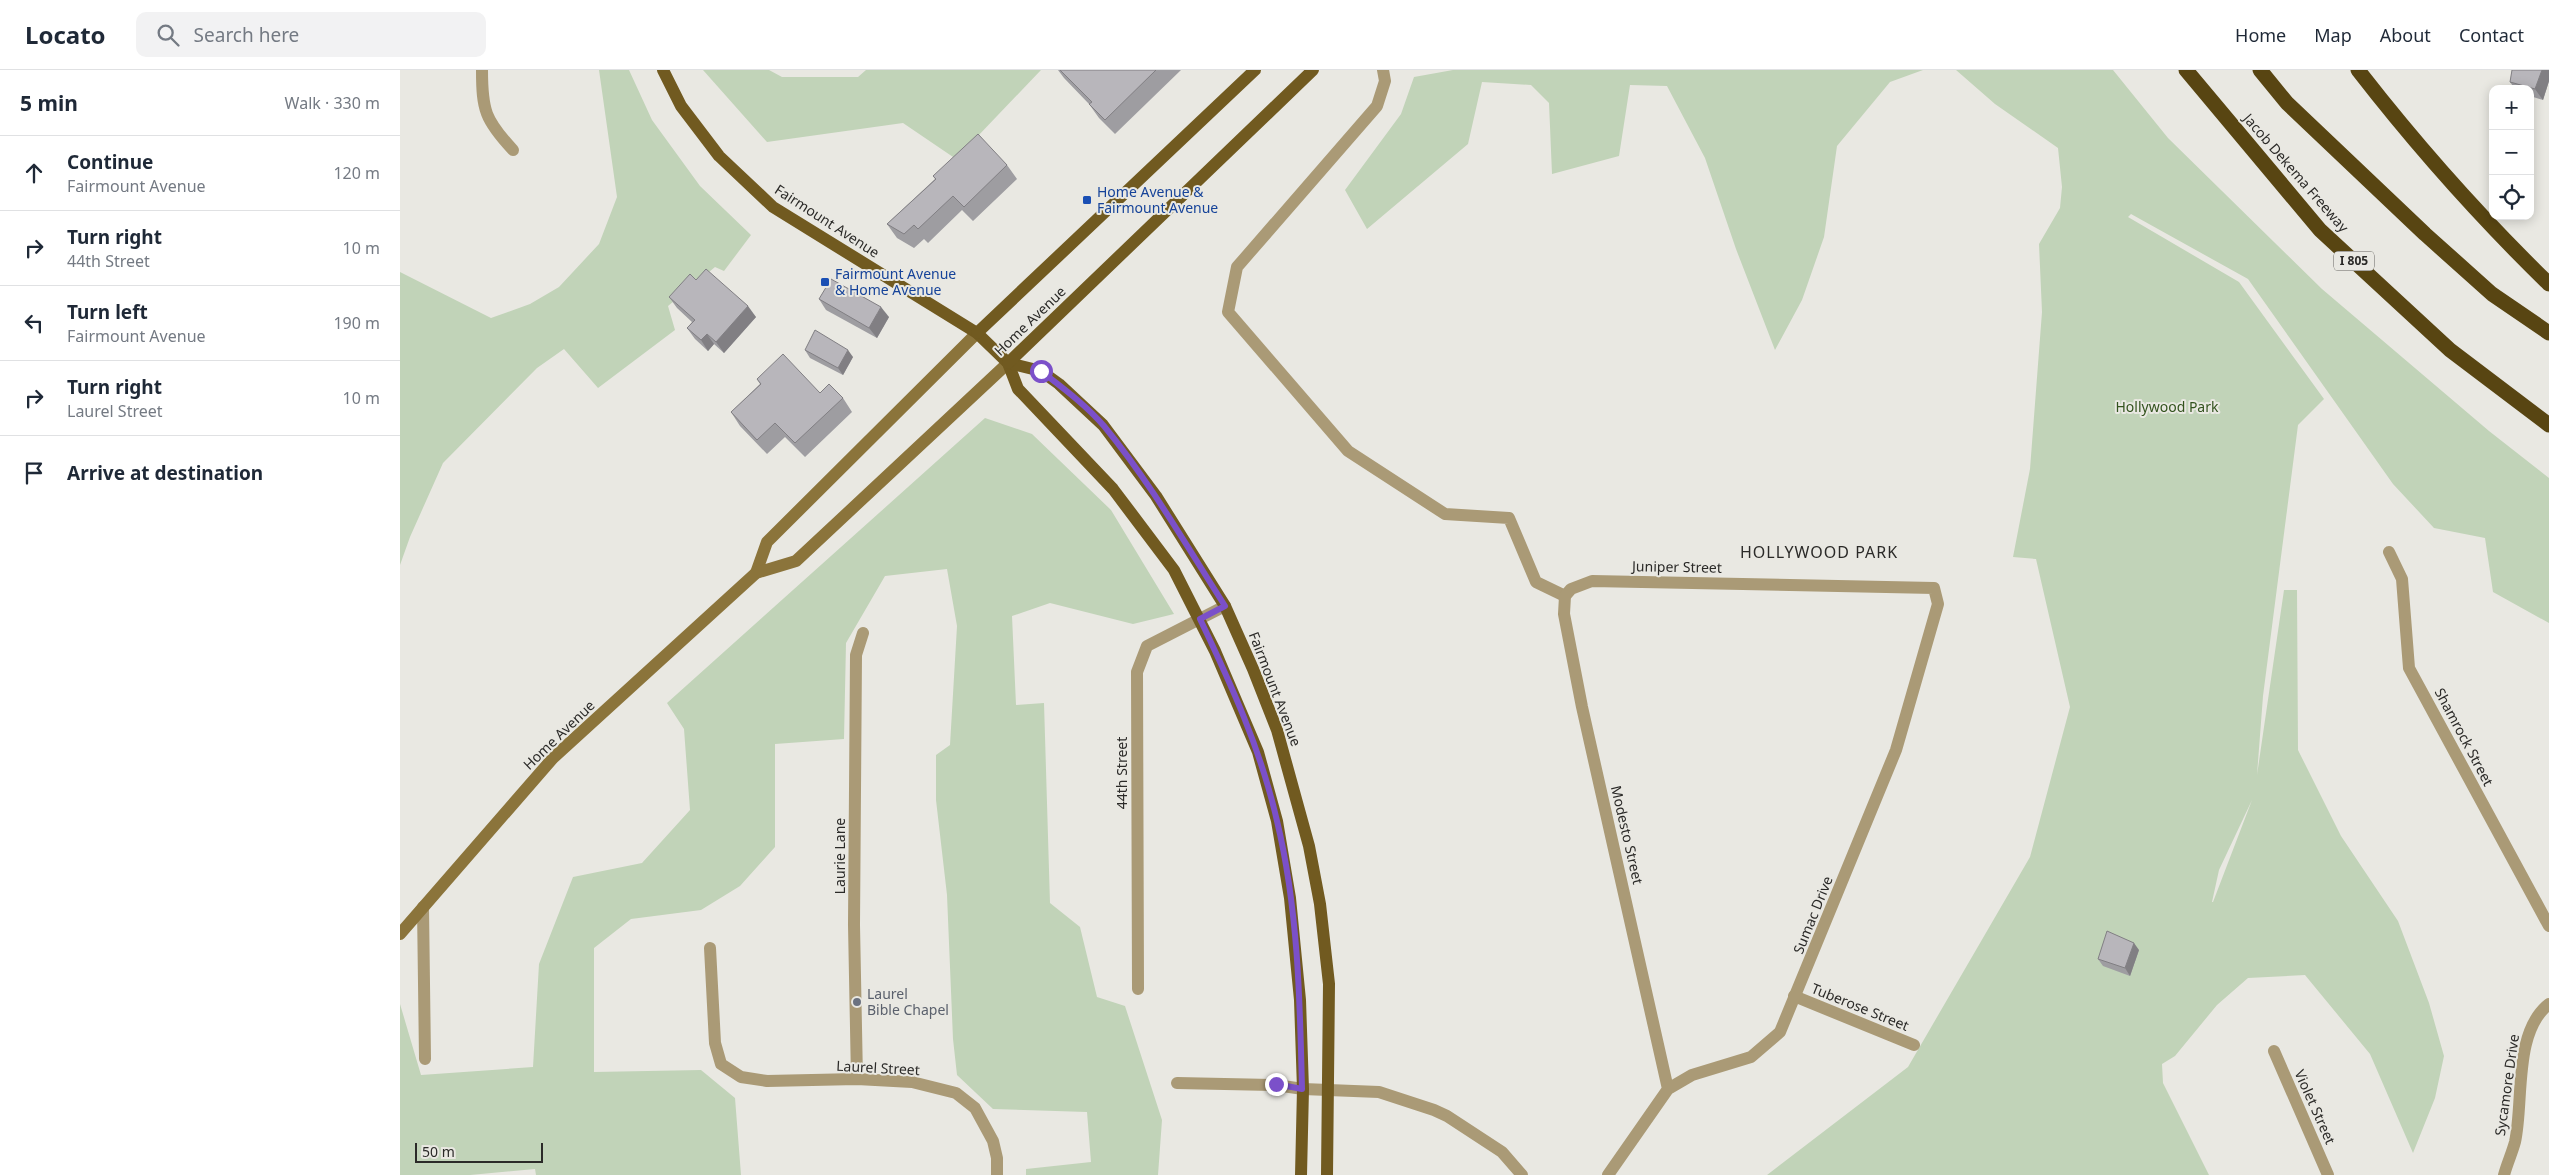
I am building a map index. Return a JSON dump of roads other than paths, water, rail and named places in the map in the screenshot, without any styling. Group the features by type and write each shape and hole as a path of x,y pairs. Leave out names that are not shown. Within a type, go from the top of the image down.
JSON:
{"highway":[{"name":"Jacob Dekema Freeway","path":"2186,70 2320,230 2450,350 2549,424"},
{"path":"2260,70 2287,103 2425,234 2492,294 2549,333"},
{"path":"2358,70 2404,129 2506,243 2549,284"}],"main road":[{"name":"Fairmount Avenue","path":"663,70 681,106 719,156 773,207 977,333 1008,363 1018,389 1113,489 1174,570 1200,619 1258,752 1277,821 1290,898 1300,1000 1301,1175"},
{"name":"Home Avenue","path":"756,574 767,542 977,333 1255,70"},
{"name":"Home Avenue","path":"400,934 553,758 756,574 796,561 1008,363 1313,70"},
{"name":"Fairmount Avenue","path":"1008,363 1041,371 1059,384 1103,425 1156,496 1225,606 1241,639 1277,730 1308,846 1320,904 1329,984 1327,1175"}],"street":[{"path":"482,70 482,103 493,129 513,150"},
{"path":"1382,70 1385,82 1377,106 1237,267 1228,312 1348,451 1445,514 1509,518 1536,582 1568,593"},
{"name":"Shamrock Street","path":"2389,552 2402,579 2409,668 2549,926"},
{"name":"Juniper Street","path":"1568,593 1592,581 1646,580 1934,588"},
{"name":"Sumac Drive","path":"1608,1175 1668,1089 1692,1075 1751,1057 1780,1032 1896,750 1938,604 1934,588"},
{"name":"Modesto Street","path":"1568,593 1564,614 1582,707 1668,1089"},
{"name":"44th Street","path":"1138,989 1137,672 1147,646 1225,606"},
{"name":"Laurie Lane","path":"857,1080 854,925 856,655 863,633"},
{"path":"424,907 425,1059"},
{"name":"Laurel Street","path":"710,948 715,1043 721,1064 741,1077 767,1081 857,1080 912,1082 956,1093 975,1108 993,1141 998,1158 997,1175"},
{"name":"Tuberose Street","path":"1794,996 1914,1045"},
{"name":"Sycamore Drive","path":"2504,1175 2515,1142 2523,1063 2530,1030 2538,1012 2549,1004"},
{"name":"Violet Street","path":"2274,1051 2328,1175"},
{"path":"1177,1083 1276,1084 1302,1089 1379,1092 1434,1110 1502,1152 1522,1175"}],"place":[{"name":"Home Avenue & Fairmount Avenue","path":"1087,200"},
{"name":"Fairmount Avenue & Home Avenue","path":"825,282"},
{"name":"Laurel Bible Chapel","path":"857,1002"}],"district":[{"name":"HOLLYWOOD PARK","path":"1819,552"}],"park label":[{"name":"Hollywood Park","path":"2167,407"}]}
